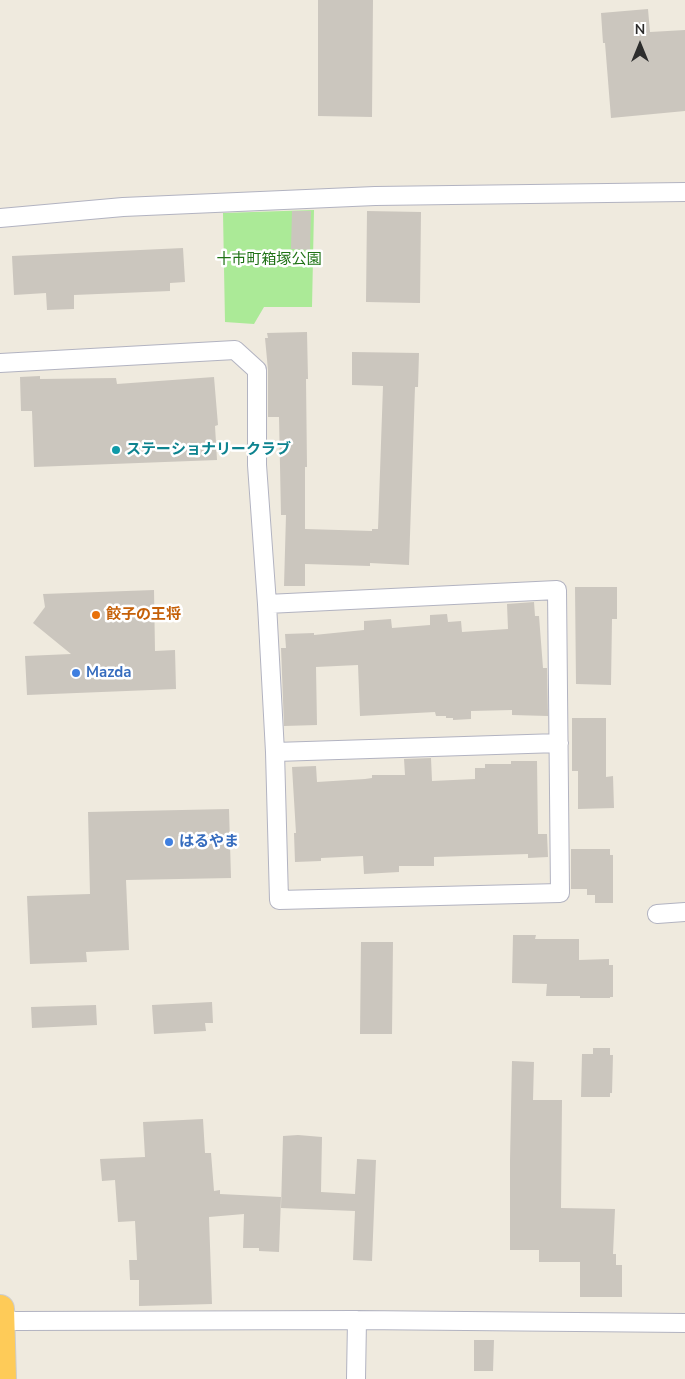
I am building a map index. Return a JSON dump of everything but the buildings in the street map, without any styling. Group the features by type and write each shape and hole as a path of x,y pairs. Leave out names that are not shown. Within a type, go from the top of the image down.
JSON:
{"highway":[{"path":"1,1314 2,1379"}],"street":[{"path":"0,218 123,207 375,196 685,192"},
{"path":"0,363 235,350 257,370 257,466 275,752 279,900 560,894 557,590 267,604"},
{"path":"275,752 559,743"},
{"path":"657,914 685,912"},
{"path":"1,1314 16,1322 357,1320 685,1323"},
{"path":"356,1379 357,1320"}],"green space":[{"name":"十市町箱塚公園","path":"314,210 312,307 264,307 254,324 225,322 223,213"}],"place":[{"name":"ステーショナリークラブ","path":"116,450"},
{"name":"餃子の王将","path":"96,615"},
{"name":"Mazda","path":"76,673"},
{"name":"はるやま","path":"169,842"}]}
